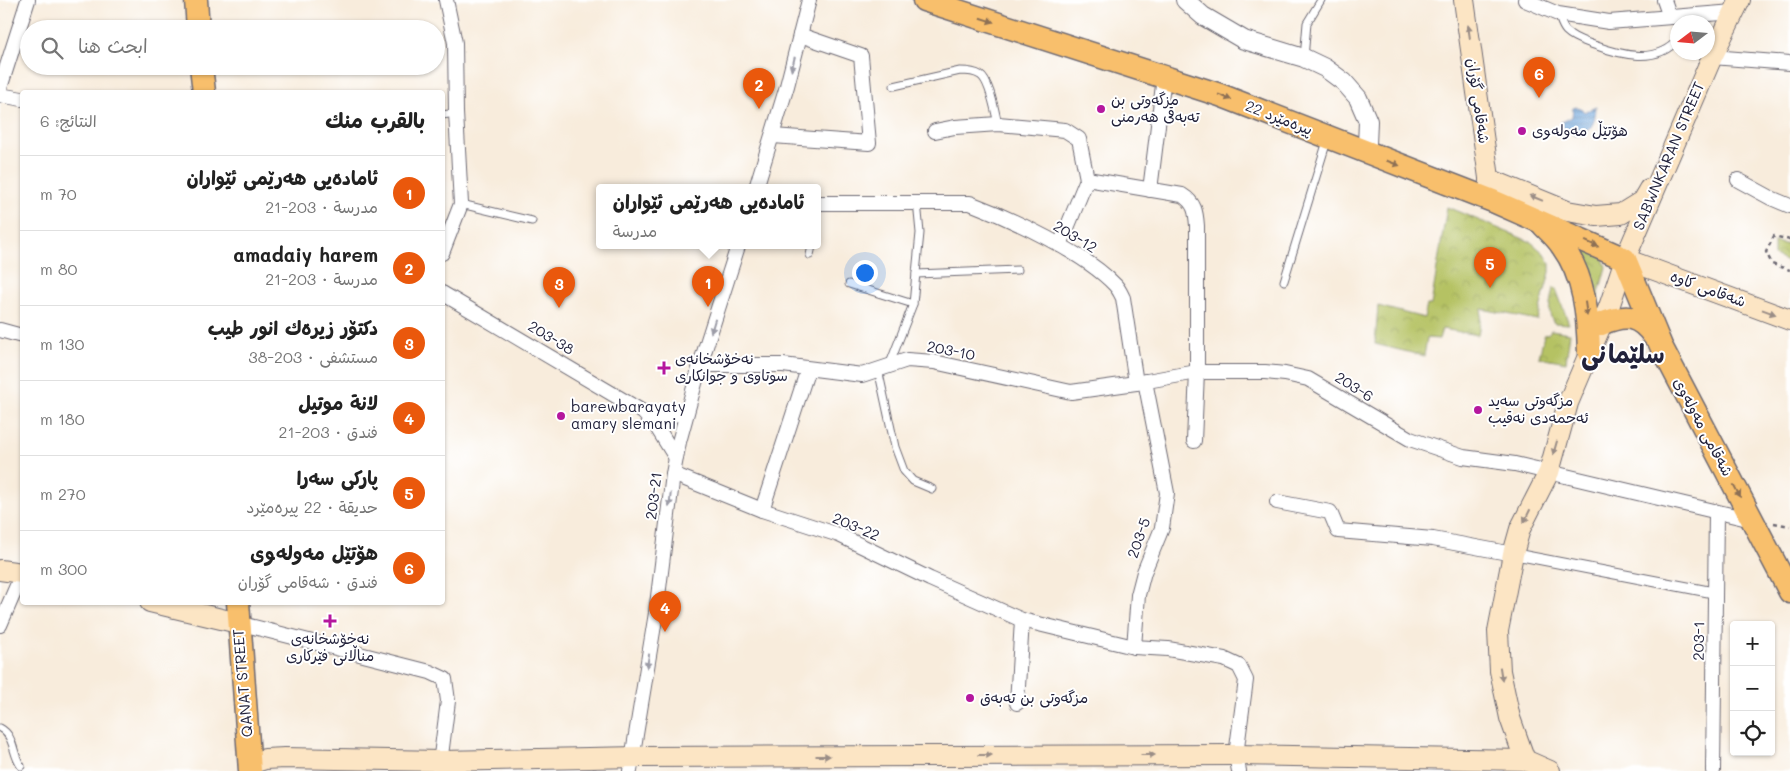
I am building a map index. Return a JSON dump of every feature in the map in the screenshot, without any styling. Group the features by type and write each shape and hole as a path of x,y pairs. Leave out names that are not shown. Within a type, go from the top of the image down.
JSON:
{"main road":[{"path":"196,0 197,20"},
{"name":"22 پیرەمێرد","path":"924,0 1220,95 1492,201 1625,258"},
{"name":"شەقامی گۆران","path":"1464,0 1492,201"},
{"name":"SABWNKARAN STREET","path":"1715,51 1737,6"},
{"name":"SABWNKARAN STREET","path":"1526,760 1510,718 1500,671 1498,631 1513,554 1520,529 1548,472 1568,403 1601,324 1625,258 1711,60"},
{"path":"202,75 204,90"},
{"path":"1489,179 1567,211 1596,216 1621,214 1642,202 1672,151"},
{"path":"1540,221 1562,246 1573,264 1581,286 1588,328 1589,353"},
{"name":"شەقامی کاوە","path":"1625,258 1790,320"},
{"name":"شەقامی مەولەوی","path":"1625,258 1660,346 1790,592"},
{"path":"1601,324 1612,319 1632,317 1642,322 1660,346"},
{"path":"0,570 20,573"},
{"path":"174,605 238,613"},
{"name":"QANAT STREET","path":"238,613 250,768"},
{"path":"250,768 266,759 285,758 440,766 1526,760 1550,771"}],"street":[{"path":"22,20 28,0"},
{"path":"445,244 461,204 449,114 455,43 446,0"},
{"path":"758,184 810,0"},
{"path":"1185,0 1203,16 1244,40 1304,58 1326,68 1344,82 1358,98 1368,122 1367,145 1364,152"},
{"path":"1525,0 1558,14 1608,22 1670,18 1664,0"},
{"path":"1707,15 1737,6"},
{"path":"0,88 20,25"},
{"path":"773,136 869,144 861,56 800,35"},
{"path":"1715,57 1790,63"},
{"path":"1150,190 1164,77"},
{"path":"0,95 20,99"},
{"path":"935,131 955,127 998,124 1065,130 1079,139 1087,179 1060,245"},
{"path":"1087,179 1182,195 1190,200 1196,215 1197,226 1197,372 1194,441"},
{"path":"1738,180 1790,206"},
{"name":"203-12","path":"821,206 917,202 970,203 1060,245 1094,267 1117,287 1123,298 1140,382"},
{"name":"203-21","path":"632,764 656,613 676,458 700,366 737,249"},
{"name":"203-38","path":"445,295 643,412 658,429 676,458"},
{"path":"0,330 20,335"},
{"name":"203-10","path":"700,366 783,365 862,375 907,360 934,362 1071,392 1140,382"},
{"path":"762,510 808,369"},
{"name":"203-6","path":"1140,382 1197,372 1265,372 1308,379 1410,439 1462,457 1515,464 1752,520"},
{"name":"203-5","path":"1134,647 1138,596 1144,572 1162,528 1167,494 1140,382"},
{"name":"203-38","path":"643,412 670,416 687,411"},
{"name":"203-22","path":"673,474 762,510 839,535 930,579 1022,620 1134,647 1168,649 1224,659 1239,666 1246,680 1238,763"},
{"path":"1277,502 1330,512 1338,531 1433,539 1716,593"},
{"name":"203-1","path":"1713,771 1716,512"},
{"path":"0,625 20,578"},
{"path":"238,613 430,672 445,679 448,701 440,766"},
{"path":"1017,703 1022,620"}],"lane":[{"path":"1304,58 1307,23 1321,0"},
{"path":"1558,14 1565,30 1574,38 1615,53 1640,56 1660,52 1670,47"},
{"path":"894,86 960,71 979,74 987,85 998,124"},
{"path":"1284,281 1328,138"},
{"path":"917,202 920,233 913,304 883,368 895,447 904,471 913,481 932,489"},
{"path":"461,204 532,221"},
{"path":"810,255 811,249"},
{"path":"916,274 1018,270"},
{"path":"849,284 913,304"},
{"path":"0,728 6,731 21,766"}],"path":[{"path":"1790,240 1774,236 1766,252 1772,264 1790,270"}],"green space":[{"path":"1447,207 1531,242 1546,255 1550,264 1550,272 1537,320 1482,309 1478,335 1442,329 1439,339 1427,338 1424,356 1375,344 1378,306 1424,318 1427,305 1431,305"},
{"path":"1574,242 1602,255 1606,267 1595,307"},
{"path":"1774,242 1790,245 1790,263 1774,256"},
{"path":"1553,288 1556,289 1569,324 1554,323 1550,315"},
{"path":"1551,330 1570,333 1566,362 1539,357 1544,335 1548,334"}],"water":[{"path":"1596,107 1592,126 1586,132 1576,136 1564,129 1561,122 1572,117 1573,108 1581,108 1584,112"}],"place":[{"name":"هۆتێل مەولەوی","path":"1539,98"},
{"name":"amadaiy harem","path":"759,109"},
{"name":"مزگەوتی بن تەبەقی هەرمنی","path":"1101,109"},
{"name":"هۆتێڵ مەولەوی","path":"1522,131"},
{"name":"پارکی سەرا","path":"1490,288"},
{"name":"ئامادەیی ھەرێمی ئێواران","path":"708,307"},
{"name":"دکتۆر زیرەك انور طیب","path":"559,308"},
{"name":"نەخۆشخانەی سوتاوی و جوانکاری","path":"664,368"},
{"name":"مزگەوتی سەید ئەحمەدی نەقیب","path":"1478,410"},
{"name":"barewbarayaty amary slemani","path":"561,416"},
{"name":"نەخۆشخانەی مناڵانی فێركاری","path":"330,621"},
{"name":"لانة موتيل","path":"665,632"},
{"name":"مزگەوتی بن تەبەق","path":"970,698"}],"district":[{"name":"سلێمانی","path":"1623,354"}]}
